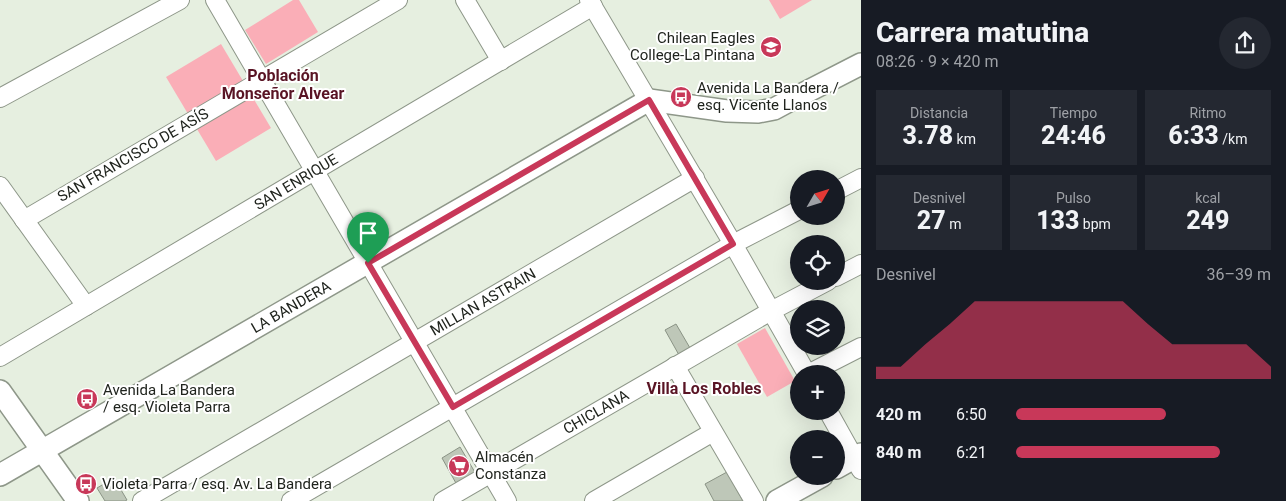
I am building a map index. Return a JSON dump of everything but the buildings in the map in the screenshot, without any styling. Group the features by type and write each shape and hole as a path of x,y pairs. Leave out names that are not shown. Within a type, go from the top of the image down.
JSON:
{"street":[{"path":"0,98 180,0"},
{"path":"215,0 508,501"},
{"name":"SAN FRANCISCO DE ASÍS","path":"24,220 398,0"},
{"path":"465,0 501,60"},
{"path":"591,3 695,178 802,365"},
{"name":"SAN ENRIQUE","path":"0,357 501,60 591,3"},
{"path":"649,100 727,111 758,112 780,106 861,64"},
{"name":"LA BANDERA","path":"0,475 649,100"},
{"name":"MILLAN ASTRAIN","path":"142,501 695,178"},
{"path":"845,186 861,178"},
{"path":"0,186 86,306"},
{"path":"291,501 733,244 790,215"},
{"path":"845,272 861,264"},
{"name":"CHICLANA","path":"444,501 771,310 810,290"},
{"path":"825,365 861,347"},
{"path":"675,366 754,501"},
{"path":"0,391 78,501"},
{"path":"832,420 853,463"},
{"path":"594,501 713,432"},
{"path":"778,501 806,485"}],"shaded area":[{"path":"293,0 299,0 318,32 266,64 245,30"},
{"path":"769,0 812,0 780,19"},
{"path":"221,44 271,128 216,161 166,77"},
{"path":"765,328 790,372 790,384 767,397 737,344"}],"place":[{"name":"Chilean Eagles College-La Pintana","path":"771,47"},
{"name":"Avenida La Bandera / esq. Vicente Llanos","path":"681,97"},
{"name":"Avenida La Bandera / esq. Violeta Parra","path":"87,399"},
{"name":"Almacén Constanza","path":"459,466"},
{"name":"Violeta Parra / esq. Av. La Bandera","path":"86,484"}],"district":[{"name":"Población Monseñor Alvear","path":"283,84"},
{"name":"Villa Los Robles","path":"704,388"}],"route":[{"path":"649,100 733,244 453,407 368,263 649,100"}]}
